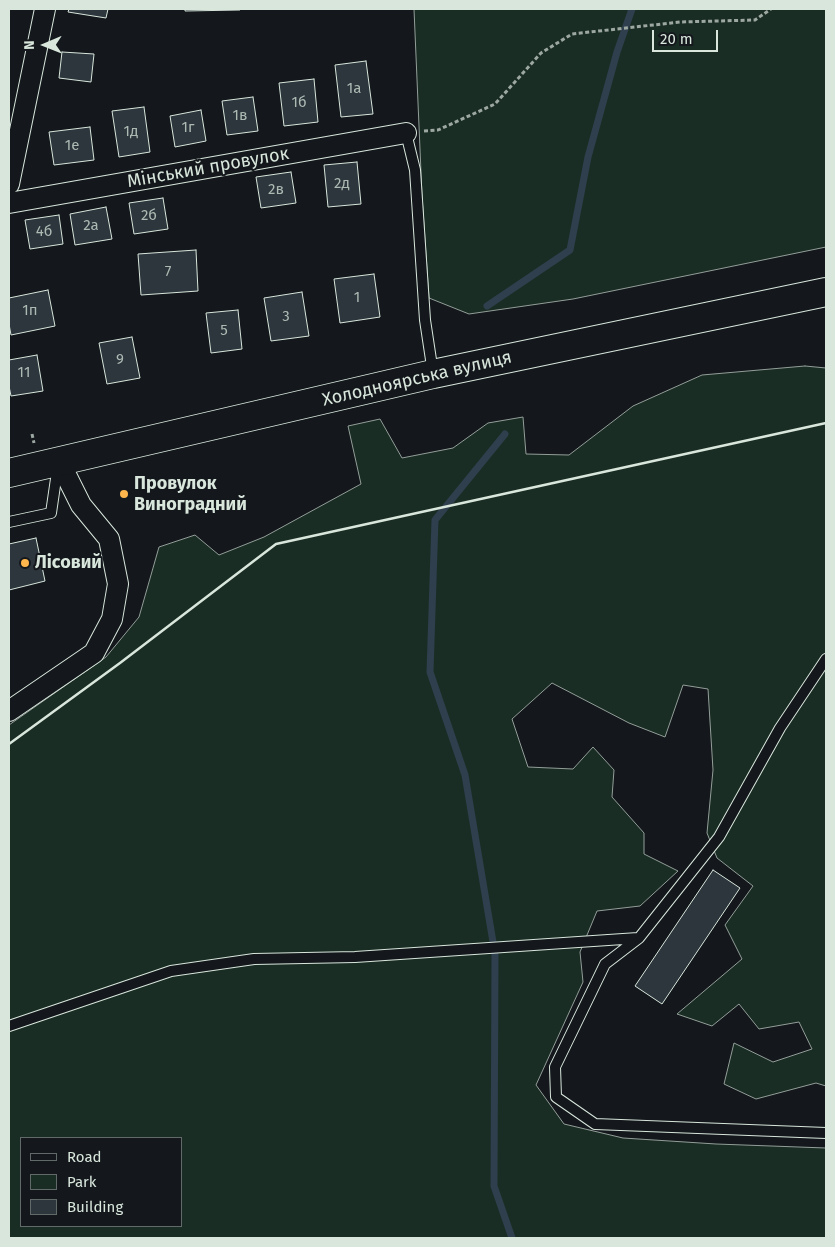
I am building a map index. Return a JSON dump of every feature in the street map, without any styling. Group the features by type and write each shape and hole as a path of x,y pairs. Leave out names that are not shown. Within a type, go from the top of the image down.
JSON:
{"main road":[{"name":"Холодноярська вулиця","path":"9,473 433,374 826,292"}],"street":[{"path":"9,184 45,9"},
{"name":"Мінський провулок","path":"9,203 406,133"},
{"path":"9,711 94,653 112,619 118,584 109,539 81,505 59,461"}],"lane":[{"path":"406,133 415,170 425,320 433,374"},
{"path":"9,522 51,513 59,461"},
{"path":"826,659 780,728 719,837 639,938 605,964 555,1067 556,1097 595,1124 826,1133"},
{"path":"9,1026 171,971 254,959 355,957 639,938"}],"path":[{"path":"406,133 438,130 495,104 541,54 572,34 680,22 756,20 771,9"}],"green space":[{"path":"414,9 826,9 826,247 573,299 469,314 429,298 422,196"},
{"path":"805,366 826,368 826,1086 816,1083 756,1099 724,1084 734,1043 773,1062 812,1049 799,1022 759,1029 739,1004 712,1026 677,1014 742,959 725,925 753,886 717,858 707,833 713,770 708,689 683,685 665,737 629,723 552,683 512,719 528,767 573,769 593,747 614,770 612,797 644,833 644,854 678,871 640,906 597,911 580,952 583,982 536,1085 564,1124 623,1138 826,1148 826,1238 9,1238 9,725 106,657 139,617 159,547 195,535 219,555 264,537 361,484 348,426 380,419 402,458 453,448 488,423 523,417 526,454 569,455 633,406 702,375"}],"building":[{"path":"69,9 108,9 106,18 68,12"},
{"path":"185,9 240,9 240,10 185,11"},
{"path":"62,52 94,54 91,82 59,78"},
{"path":"366,61 373,114 341,117 335,65"},
{"path":"314,79 318,122 284,126 279,83"},
{"path":"253,97 258,131 227,135 222,101"},
{"path":"144,107 150,152 119,157 112,111"},
{"path":"201,110 206,141 175,147 170,116"},
{"path":"90,127 94,160 54,165 49,132"},
{"path":"357,162 361,204 328,207 324,165"},
{"path":"291,172 296,203 261,208 256,177"},
{"path":"163,198 168,229 134,234 129,203"},
{"path":"106,207 112,239 75,245 70,214"},
{"path":"59,215 63,244 30,249 25,220"},
{"path":"196,250 198,291 141,295 138,254"},
{"path":"374,274 380,317 340,323 334,279"},
{"path":"48,290 55,326 11,335 9,298"},
{"path":"302,292 309,336 271,341 264,298"},
{"path":"238,310 242,349 211,353 206,313"},
{"path":"132,337 140,378 107,384 99,343"},
{"path":"37,355 43,391 11,396 9,360"},
{"name":"Лісовий","path":"36,538 45,581 9,590 9,544"},
{"path":"713,870 740,888 662,1004 635,986"}],"waterway":[{"path":"487,306 570,250 588,157 617,52 632,9"},
{"path":"493,942 465,775 430,672 435,520 505,434"},
{"path":"495,954 494,1186 512,1238"}],"wall":[{"path":"9,744 120,663 276,544 826,423"}],"place":[{"name":"Провулок Виноградний","path":"124,494"},
{"name":"Лісовий","path":"25,563"}]}
